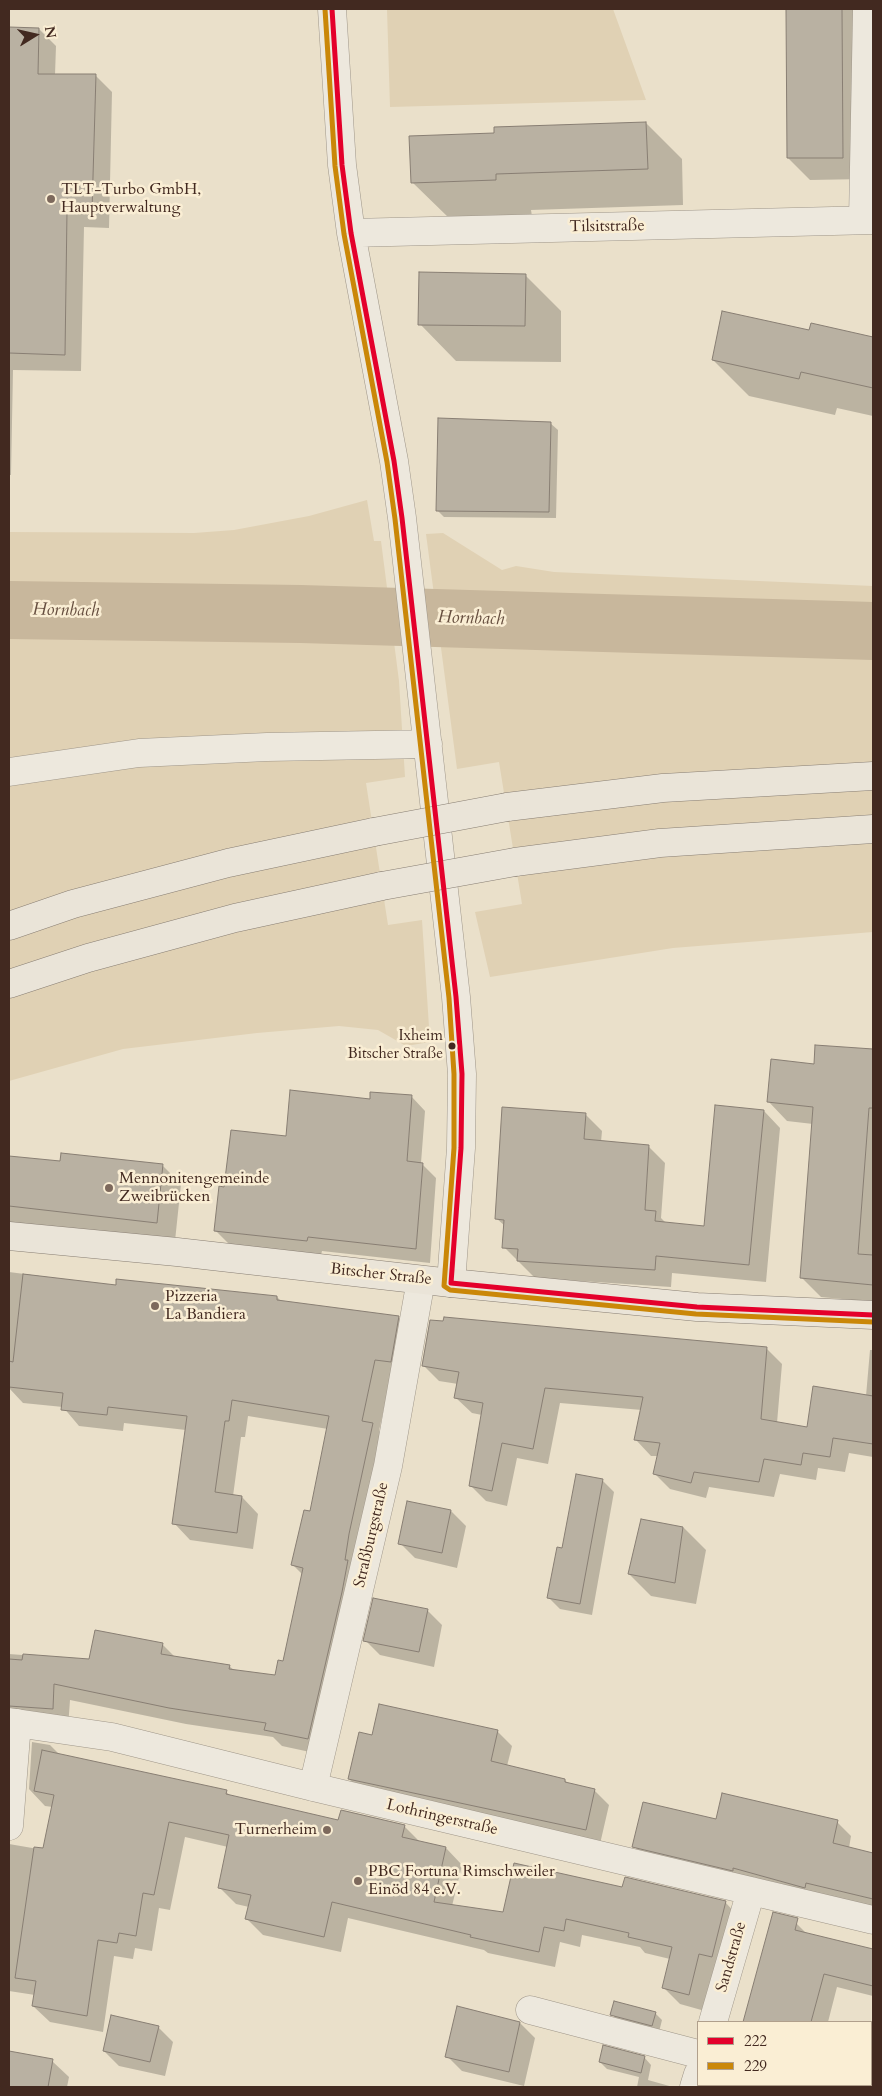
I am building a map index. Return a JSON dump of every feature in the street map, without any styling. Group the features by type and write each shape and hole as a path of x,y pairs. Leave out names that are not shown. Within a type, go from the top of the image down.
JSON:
{"main road":[{"path":"9,926 73,904 228,862 374,832 507,808 662,788 873,776"},
{"path":"9,984 88,958 235,918 382,886 515,862 660,842 873,829"},
{"name":"Bitscher Straße","path":"9,1236 697,1307 873,1315"}],"street":[{"path":"332,9 337,107 351,233 394,461 455,987 462,1074 461,1148 451,1283"},
{"name":"Tilsitstraße","path":"351,233 868,220 867,9"},
{"path":"9,772 139,753 267,747 428,744"},
{"name":"Straßburgstraße","path":"312,1787 388,1466 421,1280"},
{"path":"9,1826 13,1722"},
{"name":"Lothringerstraße","path":"13,1722 112,1737 312,1787 873,1920"},
{"name":"Sandstraße","path":"713,2021 752,1891"},
{"path":"530,2010 697,2054"}],"shaded area":[{"path":"387,9 613,9 646,100 390,107"},
{"path":"367,500 374,541 381,541 399,681 405,777 366,783 388,925 422,920 430,1042 406,1046 378,1030 339,1026 257,1033 123,1049 9,1081 9,532 194,533 234,530 309,516"},
{"path":"443,533 502,570 516,566 554,572 873,586 873,932 673,948 490,977 475,912 522,904 499,762 457,769 426,534"}],"building":[{"path":"786,9 842,9 843,158 787,158"},
{"name":"TLT-Turbo GmbH, Hauptverwaltung","path":"9,27 39,28 38,74 96,74 92,211 67,211 65,355 9,353"},
{"path":"646,122 648,169 496,174 496,180 411,183 409,136 494,133 494,127"},
{"path":"419,272 526,274 525,326 418,325"},
{"path":"722,311 809,330 811,323 873,337 873,388 801,372 799,379 712,360"},
{"path":"438,418 551,422 549,512 436,511"},
{"path":"815,1045 873,1049 873,1108 869,1108 858,1254 873,1255 873,1285 800,1278 813,1107 767,1102 771,1059 814,1064"},
{"path":"290,1090 370,1099 370,1092 412,1095 407,1161 423,1163 416,1249 308,1237 307,1241 214,1231 219,1186 224,1187 231,1130 286,1136"},
{"path":"715,1105 764,1110 749,1265 656,1256 655,1270 517,1261 518,1249 502,1248 504,1220 495,1219 502,1107 586,1113 584,1139 649,1145 645,1210 656,1211 655,1221 704,1226"},
{"name":"Mennonitengemeinde Zweibrücken","path":"61,1153 163,1164 157,1223 9,1206 9,1156 60,1161"},
{"path":"23,1274 116,1285 116,1279 277,1296 277,1300 399,1316 391,1362 375,1360 362,1421 373,1423 349,1534 345,1560 348,1560 342,1592 308,1739 264,1730 266,1723 169,1708 54,1684 53,1709 9,1706 9,1659 22,1660 23,1654 89,1659 95,1630 163,1643 161,1654 230,1665 229,1669 275,1675 278,1660 283,1661 303,1568 291,1565 304,1510 310,1511 329,1416 232,1400 229,1421 225,1421 215,1492 242,1496 237,1533 172,1524 187,1416 108,1407 107,1415 61,1410 63,1393 9,1387 9,1361 13,1362"},
{"path":"444,1317 767,1347 761,1419 807,1427 813,1386 873,1396 873,1444 833,1438 830,1457 803,1453 801,1465 764,1459 759,1482 694,1472 691,1483 653,1474 660,1443 634,1440 643,1397 545,1388 533,1449 502,1443 492,1491 469,1486 483,1403 454,1398 459,1372 422,1366 430,1320 443,1321"},
{"path":"576,1474 603,1479 580,1604 547,1598 557,1547 562,1548"},
{"path":"407,1501 451,1510 442,1553 398,1544"},
{"path":"641,1519 683,1527 675,1583 628,1574"},
{"path":"373,1598 428,1609 419,1652 363,1641"},
{"path":"379,1704 498,1730 491,1761 565,1779 565,1782 595,1789 586,1830 348,1779 359,1732 372,1735"},
{"path":"42,1750 227,1790 226,1794 338,1820 341,1810 405,1825 402,1837 446,1847 434,1902 503,1912 514,1863 622,1887 625,1877 726,1901 712,1957 699,1954 689,1995 662,1988 672,1947 628,1937 629,1933 566,1919 564,1931 544,1927 539,1952 470,1937 471,1935 332,1902 324,1937 245,1919 251,1895 218,1888 229,1835 169,1822 154,1895 143,1893 136,1936 119,1933 117,1943 98,1940 87,2016 32,2006 36,1981 15,1978 34,1847 43,1848 54,1795 34,1791"},
{"path":"722,1793 838,1820 833,1843 873,1853 873,1899 806,1883 805,1888 733,1868 733,1871 632,1847 643,1802 716,1819"},
{"path":"773,1912 798,1918 795,1930 873,1949 873,1986 824,1974 811,2021 743,2021"},
{"path":"614,2001 656,2012 652,2026 610,2015"},
{"path":"457,2006 520,2022 509,2072 445,2057"},
{"path":"111,2015 159,2026 150,2062 103,2051"},
{"path":"603,2045 645,2056 641,2073 599,2062"},
{"path":"9,2051 53,2059 48,2087 9,2087"}],"waterway":[{"name":"Hornbach","path":"9,610 301,614 873,631"}],"transit line":[{"name":"229","path":"325,9 335,166 344,234 387,462 395,519 449,998 454,1074 454,1148 444,1286 450,1290 696,1314 873,1322"},
{"name":"222","path":"332,9 342,165 351,233 394,461 402,518 456,997 462,1074 461,1148 451,1283"},
{"name":"222","path":"451,1283 697,1307 873,1315"}],"place":[{"name":"TLT-Turbo GmbH, Hauptverwaltung","path":"51,199"},
{"name":"Ixheim Bitscher Straße","path":"452,1046"},
{"name":"Mennonitengemeinde Zweibrücken","path":"109,1188"},
{"name":"Pizzeria La Bandiera","path":"155,1306"},
{"name":"Turnerheim","path":"327,1830"},
{"name":"PBC Fortuna Rimschweiler Einöd 84 e.V.","path":"358,1881"}]}
